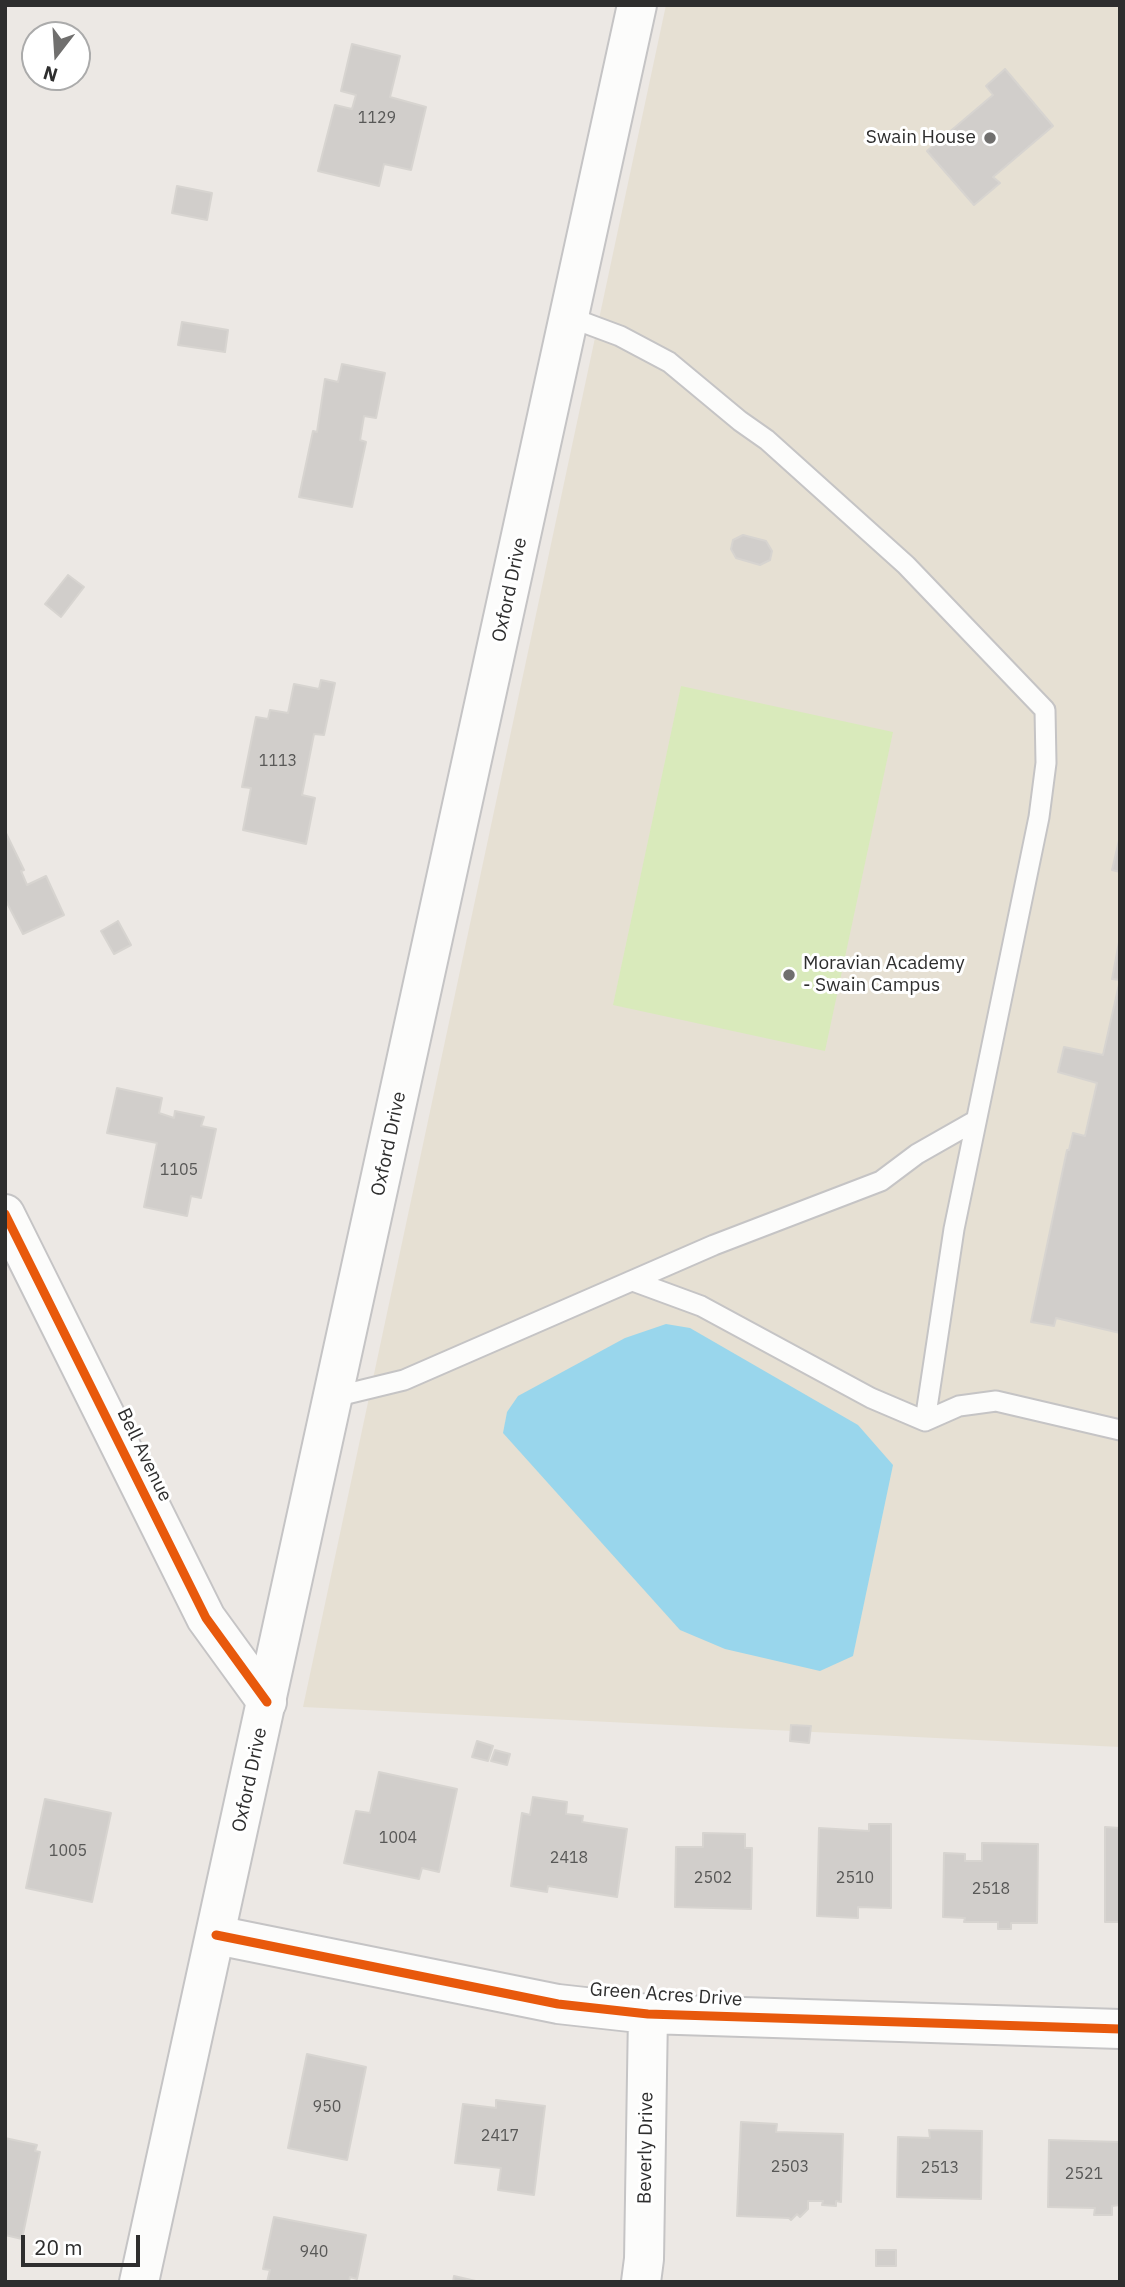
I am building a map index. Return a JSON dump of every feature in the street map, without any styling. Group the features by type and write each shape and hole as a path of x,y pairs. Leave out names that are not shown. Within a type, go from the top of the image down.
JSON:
{"main road":[{"name":"Oxford Drive","path":"139,2282 637,5"},
{"name":"Bell Avenue","path":"5,1214 206,1618 267,1702"},
{"name":"Green Acres Drive","path":"216,1935 558,2004 649,2014 1120,2029"},
{"name":"Beverly Drive","path":"641,2282 644,2259 649,2014"}],"lane":[{"path":"569,317 620,336 669,362 767,440 906,565 1045,710 1046,763 1039,817 954,1229 925,1421"},
{"path":"334,1397 404,1380 714,1245 881,1181 917,1154 975,1121"},
{"path":"633,1281 701,1306 871,1398 925,1421 959,1406 996,1401 1120,1430"}],"shaded area":[{"name":"Moravian Academy - Swain Campus","path":"666,5 1120,5 1120,1747 303,1707"}],"green space":[{"path":"681,686 893,732 825,1051 613,1005"}],"water":[{"path":"666,1324 690,1328 858,1425 893,1465 853,1656 820,1671 725,1649 680,1630 503,1433 507,1412 518,1396 625,1338"}],"building":[{"path":"352,44 400,56 390,97 426,107 411,170 384,164 379,186 318,171 335,105 352,109 356,95 341,91"},
{"name":"Swain House","path":"1005,69 1053,126 993,177 1000,183 974,205 927,151 993,95 986,86"},
{"path":"177,186 212,193 207,220 172,213"},
{"path":"182,322 228,330 225,352 178,345"},
{"path":"342,364 385,373 376,418 364,416 360,440 366,442 352,507 299,497 313,431 317,432 325,379 338,382"},
{"path":"743,535 766,541 772,551 770,560 760,565 736,558 731,549 733,540"},
{"path":"68,575 84,587 61,617 45,604"},
{"path":"321,680 335,683 324,735 314,734 302,795 315,798 306,844 243,830 251,788 242,787 256,717 268,719 270,710 288,713 294,684 319,689"},
{"path":"5,831 24,870 21,871 27,885 46,876 64,915 23,934 5,899"},
{"path":"1120,836 1120,872 1112,870"},
{"path":"118,921 131,945 114,954 101,931"},
{"path":"1120,937 1120,980 1112,979"},
{"path":"1120,980 1120,1333 1056,1318 1054,1326 1031,1322 1067,1150 1073,1133 1085,1136 1097,1083 1058,1072 1064,1047 1103,1055"},
{"path":"117,1088 162,1098 159,1113 174,1118 175,1111 204,1117 201,1126 216,1129 201,1198 191,1196 187,1216 144,1207 157,1143 107,1133"},
{"path":"791,1725 811,1726 809,1743 790,1741"},
{"path":"477,1741 493,1746 488,1761 472,1757"},
{"path":"495,1750 510,1754 507,1765 491,1761"},
{"path":"379,1772 457,1789 439,1872 422,1868 419,1879 344,1863 356,1811 370,1813"},
{"path":"533,1797 567,1802 566,1814 583,1816 582,1822 627,1829 617,1897 548,1886 547,1892 511,1886 522,1813 530,1815"},
{"path":"45,1799 111,1813 92,1902 26,1888"},
{"path":"869,1824 891,1824 891,1908 858,1907 858,1918 817,1916 819,1828 869,1831"},
{"path":"1105,1827 1120,1828 1120,1922 1105,1922"},
{"path":"703,1833 745,1834 745,1848 752,1848 751,1909 675,1907 676,1847 703,1847"},
{"path":"982,1843 1038,1844 1037,1923 1011,1923 1011,1929 998,1929 998,1922 964,1922 965,1918 943,1917 944,1853 965,1854 965,1861 982,1861"},
{"path":"307,2054 366,2067 347,2160 288,2148"},
{"path":"496,2100 545,2106 534,2195 498,2190 501,2168 455,2163 463,2104 496,2108"},
{"path":"741,2122 777,2124 776,2132 843,2134 841,2202 836,2201 836,2206 822,2205 823,2201 808,2201 808,2209 800,2217 797,2214 791,2220 737,2216"},
{"path":"929,2130 982,2131 981,2199 897,2197 898,2137 930,2138"},
{"path":"5,2138 37,2145 35,2151 40,2152 22,2239 5,2235"},
{"path":"1049,2140 1120,2142 1120,2205 1112,2206 1112,2215 1094,2215 1095,2208 1048,2207"},
{"path":"274,2217 366,2235 357,2279 350,2277 349,2282 267,2282 270,2270 263,2269"},
{"path":"876,2250 896,2250 896,2266 876,2266"},
{"path":"454,2276 480,2282 453,2282"}],"cycle path":[{"path":"5,1214 206,1618 267,1702"},
{"path":"216,1935 558,2004 648,2014 1120,2029"}],"place":[{"name":"Swain House","path":"990,138"},
{"name":"Moravian Academy - Swain Campus","path":"789,975"}]}
